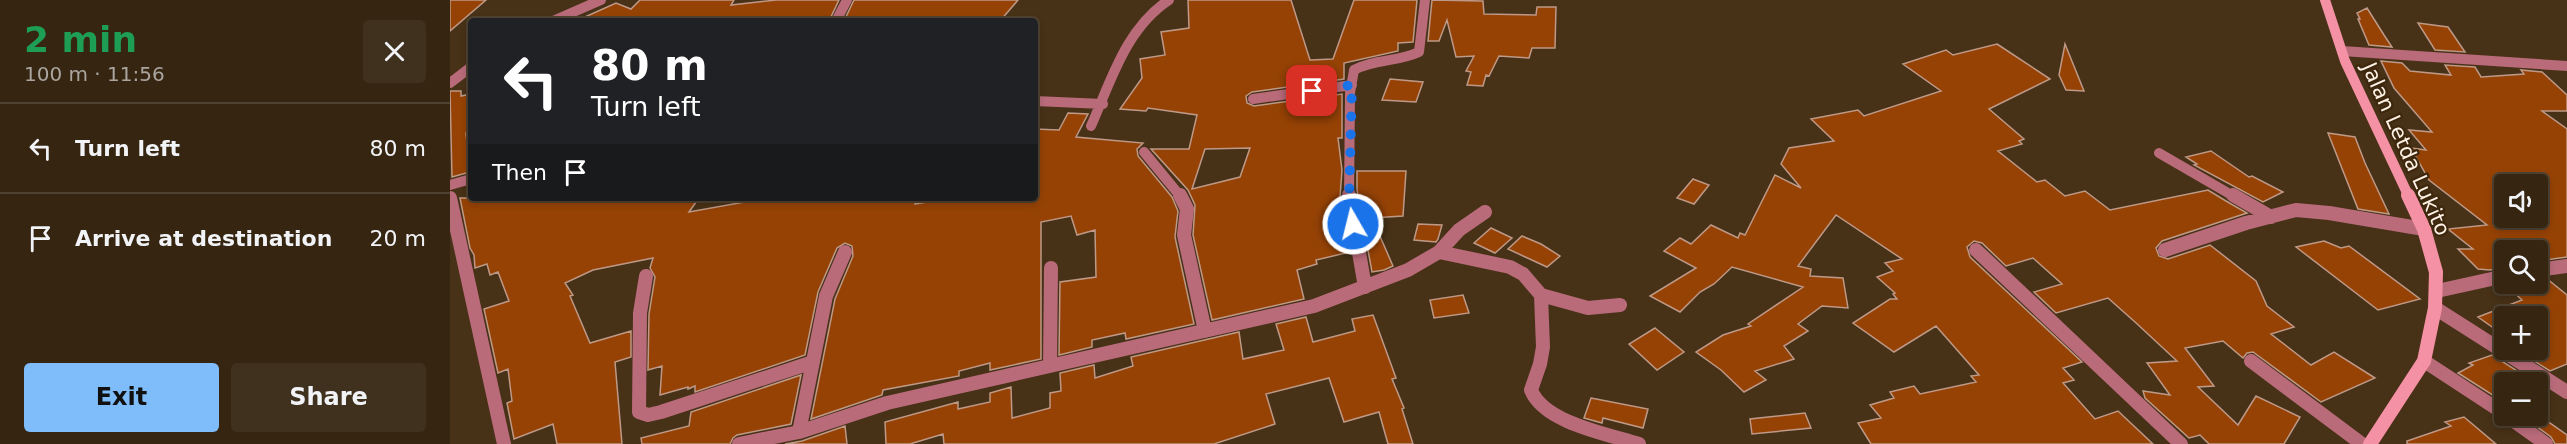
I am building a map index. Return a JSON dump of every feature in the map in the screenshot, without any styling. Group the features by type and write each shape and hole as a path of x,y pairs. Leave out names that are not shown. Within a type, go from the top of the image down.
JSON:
{"street":[{"path":"560,18 601,0"},
{"path":"838,18 847,0"},
{"path":"1091,126 1130,39 1160,6 1169,0"},
{"path":"1365,287 1349,203 1354,70 1361,65 1409,57 1419,52 1425,0"},
{"name":"Jalan Letda Lukito","path":"2325,0 2342,51 2424,229 2436,272 2435,308 2424,361 2370,444"},
{"path":"2342,51 2567,66"},
{"path":"450,83 468,69"},
{"path":"1253,99 1352,85"},
{"path":"1038,101 1102,104"},
{"path":"1144,152 1184,200 1187,209 1184,235 1205,331"},
{"path":"2159,153 2271,217"},
{"path":"450,185 468,180"},
{"path":"450,198 504,444"},
{"path":"2165,250 2289,211 2305,210 2424,229"},
{"path":"739,444 799,432 887,403 1314,306 1408,270 1439,252 1460,230 1485,212"},
{"path":"1976,250 2181,444"},
{"path":"799,432 826,296 845,252"},
{"path":"1439,252 1510,267 1523,274 1541,295 1588,308 1620,305"},
{"path":"2548,269 2567,266"},
{"path":"1050,366 1051,268"},
{"path":"646,276 640,313 639,412 648,415 661,412 813,362"},
{"path":"2437,291 2494,278"},
{"path":"1541,295 1544,328 1539,365 1531,389 1534,399 1542,408 1556,416 1639,444"},
{"path":"2435,308 2567,392"},
{"path":"2424,361 2494,407"},
{"path":"2251,362 2362,444"},
{"path":"2521,426 2546,444"}],"building":[{"path":"450,0 486,0 450,31"},
{"path":"640,0 734,0 731,5 776,0 839,0 830,18 583,18 616,3 631,9"},
{"path":"854,0 1018,0 1003,18 845,18"},
{"path":"1188,0 1291,0 1310,60 1333,59 1354,0 1417,0 1413,42 1398,43 1398,51 1344,63 1344,79 1252,92 1246,96 1247,103 1254,106 1342,94 1342,138 1338,138 1342,170 1340,197 1350,252 1316,260 1317,264 1297,270 1304,299 1212,320 1193,235 1195,205 1188,190 1151,149 1189,149 1197,115 1148,108 1146,111 1120,109 1142,78 1140,59 1165,55 1161,32 1189,28","holes":["1250,148 1240,177 1192,189 1205,149"]},
{"path":"1432,0 1483,1 1484,14 1536,15 1537,7 1556,7 1555,48 1532,48 1529,58 1499,56 1489,76 1486,75 1483,86 1467,85 1471,72 1466,71 1474,56 1456,57 1447,20 1439,41 1428,41"},
{"path":"2367,8 2392,47 2369,45 2357,13"},
{"path":"2418,23 2448,27 2465,52 2435,50"},
{"path":"1997,44 2050,79 1989,109 2024,139 2019,141 2022,144 1998,151 2037,182 2045,180 2065,196 2085,191 2110,210 2208,190 2247,213 2162,241 2156,248 2159,256 2168,259 2210,245 2256,281 2267,306 2294,327 2271,334 2311,365 2334,352 2375,378 2321,402 2253,352 2247,353 2243,358 2223,341 2185,348 2214,386 2198,387 2238,425 2256,396 2300,417 2284,444 2209,444 2200,435 2189,438 2145,398 2143,391 2170,395 2147,363 2177,361 2135,322 2108,298 2056,313 2034,292 2062,284 2033,258 2006,266 1982,243 1974,241 1967,247 1970,257 2082,362 2063,368 2074,380 2063,383 2095,419 2118,411 2153,444 1871,444 1858,423 1881,418 1870,405 1894,398 1890,392 1914,386 1920,394 1976,382 1971,376 1979,375 1936,326 1894,352 1853,323 1890,299 1897,299 1893,294 1895,293 1877,277 1893,271 1885,263 1902,259 1836,215 1798,266 1811,269 1810,276 1843,278 1848,308 1822,306 1798,324 1808,331 1784,346 1794,359 1755,371 1766,380 1744,392 1721,370 1696,352 1723,335 1751,326 1748,324 1803,287 1732,267 1714,284 1700,292 1680,312 1650,296 1696,268 1664,251 1680,238 1691,244 1711,225 1738,238 1740,233 1745,235 1775,175 1801,188 1781,164 1789,148 1834,141 1811,119 1858,110 1864,116 1941,91 1903,64 1946,50 1953,55"},
{"path":"2065,44 2084,91 2066,90 2059,75"},
{"path":"2381,61 2402,63 2410,71 2451,75 2445,65 2475,67 2481,77 2524,74 2521,70 2542,72 2567,95 2567,111 2542,111 2567,129 2567,257 2548,260 2548,240 2494,240 2494,269 2478,269 2458,249 2473,249 2448,229 2487,225 2429,180 2411,148 2426,150 2409,130 2432,132 2394,88"},
{"path":"1390,79 1423,82 1416,102 1382,100"},
{"path":"450,91 461,91 461,96 468,95 468,132 466,133 468,173 452,177"},
{"path":"1068,113 1088,114 1076,137 1143,143 1137,149 1138,156 1172,197 1178,211 1175,237 1194,324 1126,339 1125,333 1092,340 1092,347 1059,355 1060,282 1096,277 1095,230 1077,235 1071,216 1041,222 1041,359 990,370 990,363 959,371 959,376 883,390 882,395 811,419 835,299 853,256 852,246 845,243 837,248 818,292 805,355 695,392 695,386 660,395 662,366 648,370 649,314 655,277 650,268 653,258 593,270 565,283 573,295 570,296 590,343 631,331 631,357 615,362 622,444 557,444 553,424 514,439 507,403 512,401 508,369 498,373 484,309 509,301 498,272 490,275 487,264 475,268 460,198 468,198 468,201 697,201 689,212 750,201 916,201 915,204 933,201 1038,201 1038,129 1059,130"},
{"path":"2328,133 2355,137 2389,214 2358,209"},
{"path":"2211,151 2249,177 2252,176 2283,192 2263,202 2194,165 2197,164 2186,157"},
{"path":"1357,171 1406,171 1403,216 1372,218 1393,266 1384,270 1372,272 1357,190"},
{"path":"1693,179 1709,185 1694,204 1677,198"},
{"path":"1418,224 1442,225 1436,242 1414,240"},
{"path":"1491,228 1512,238 1495,253 1474,243"},
{"path":"1522,236 1560,256 1547,267 1508,249"},
{"path":"2324,241 2341,248 2349,246 2420,299 2378,310 2296,247"},
{"path":"2548,280 2567,295 2567,364 2550,371 2533,360 2548,360 2548,306 2506,306 2522,300 2516,294 2548,294"},
{"path":"1463,295 1469,313 1434,318 1430,300"},
{"path":"2494,311 2494,328 2478,317"},
{"path":"1373,315 1396,378 1392,379 1404,408 1402,409 1413,444 1388,444 1379,412 1344,422 1329,378 1266,394 1275,424 1214,444 944,444 943,434 910,444 886,444 885,422 958,402 958,409 990,402 990,393 1011,387 1012,418 1050,408 1050,393 1061,391 1060,373 1094,365 1095,378 1133,366 1131,357 1239,332 1243,359 1284,350 1276,324 1306,317 1313,342 1355,331 1352,319"},
{"path":"1655,328 1684,352 1657,370 1629,344"},
{"path":"2492,355 2494,360 2500,360 2519,372 2494,372 2494,396 2458,373 2473,365 2469,363"},
{"path":"801,375 791,424 737,435 730,444 642,444 641,438 689,426 691,412"},
{"path":"1591,398 1648,409 1643,428 1603,418 1602,423 1584,418"},
{"path":"1805,413 1811,428 1752,434 1750,419"},
{"path":"2464,417 2496,444 2407,444 2407,441 2451,426 2445,422"},
{"path":"2548,422 2567,435 2567,444 2555,444 2551,437 2536,426 2548,426"},
{"path":"845,426 847,444 785,444 802,441"}],"route":[{"path":"1312,91 1352,85 1349,203 1353,224"}]}
